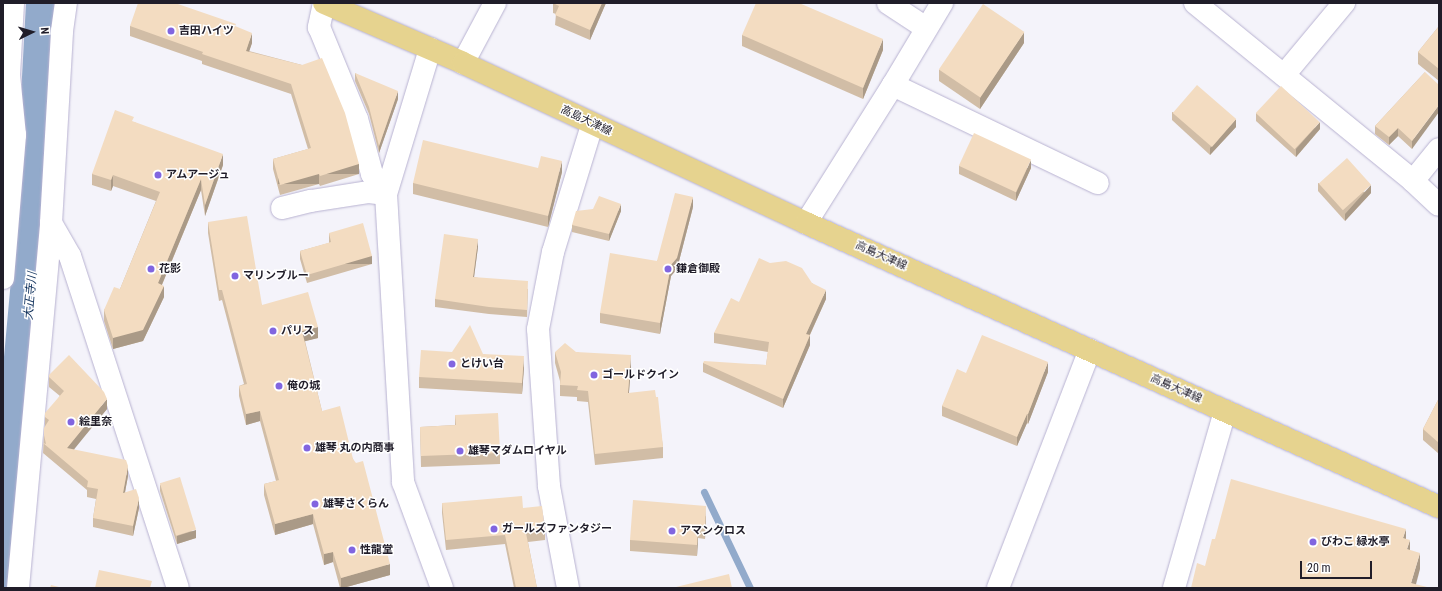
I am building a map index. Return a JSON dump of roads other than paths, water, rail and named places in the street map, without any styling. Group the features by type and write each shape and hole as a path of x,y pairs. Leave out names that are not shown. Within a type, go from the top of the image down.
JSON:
{"main road":[{"name":"高島大津線","path":"324,3 463,63 806,223 1439,507"}],"street":[{"path":"3,278 15,135 6,75 13,3"},
{"path":"18,588 51,222 62,30 66,3"},
{"path":"324,3 319,27 357,119 372,174 386,194"},
{"path":"463,63 495,3"},
{"path":"888,3 926,28"},
{"path":"806,223 894,85 942,3"},
{"path":"1195,3 1413,181 1439,205"},
{"path":"1284,75 1344,3"},
{"path":"430,49 386,194 403,482 442,588"},
{"path":"894,85 1098,183"},
{"path":"568,588 549,486 538,329 553,252 592,124"},
{"path":"1413,181 1439,149"},
{"path":"282,208 311,201 369,192 386,194"},
{"path":"51,222 70,256 178,588"},
{"path":"998,588 1090,350"},
{"path":"1174,588 1225,411"}],"waterway":[{"name":"大正寺川","path":"4,588 32,280 47,3"},
{"path":"704,492 750,588"}],"place":[{"name":"吉田ハイツ","path":"171,31"},
{"name":"アムアージュ","path":"158,175"},
{"name":"花影","path":"151,269"},
{"name":"鎌倉御殿","path":"668,269"},
{"name":"マリンブルー","path":"235,276"},
{"name":"パリス","path":"273,331"},
{"name":"とけい台","path":"452,364"},
{"name":"ゴールドクイン","path":"594,375"},
{"name":"俺の城","path":"279,386"},
{"name":"絵里奈","path":"71,422"},
{"name":"雄琴 丸の内商事","path":"307,448"},
{"name":"雄琴マダムロイヤル","path":"460,451"},
{"name":"雄琴さくらん","path":"315,504"},
{"name":"ガールズファンタジー","path":"494,529"},
{"name":"アマンクロス","path":"672,531"},
{"name":"びわこ 緑水亭","path":"1313,542"},
{"name":"性龍堂","path":"352,550"}]}
